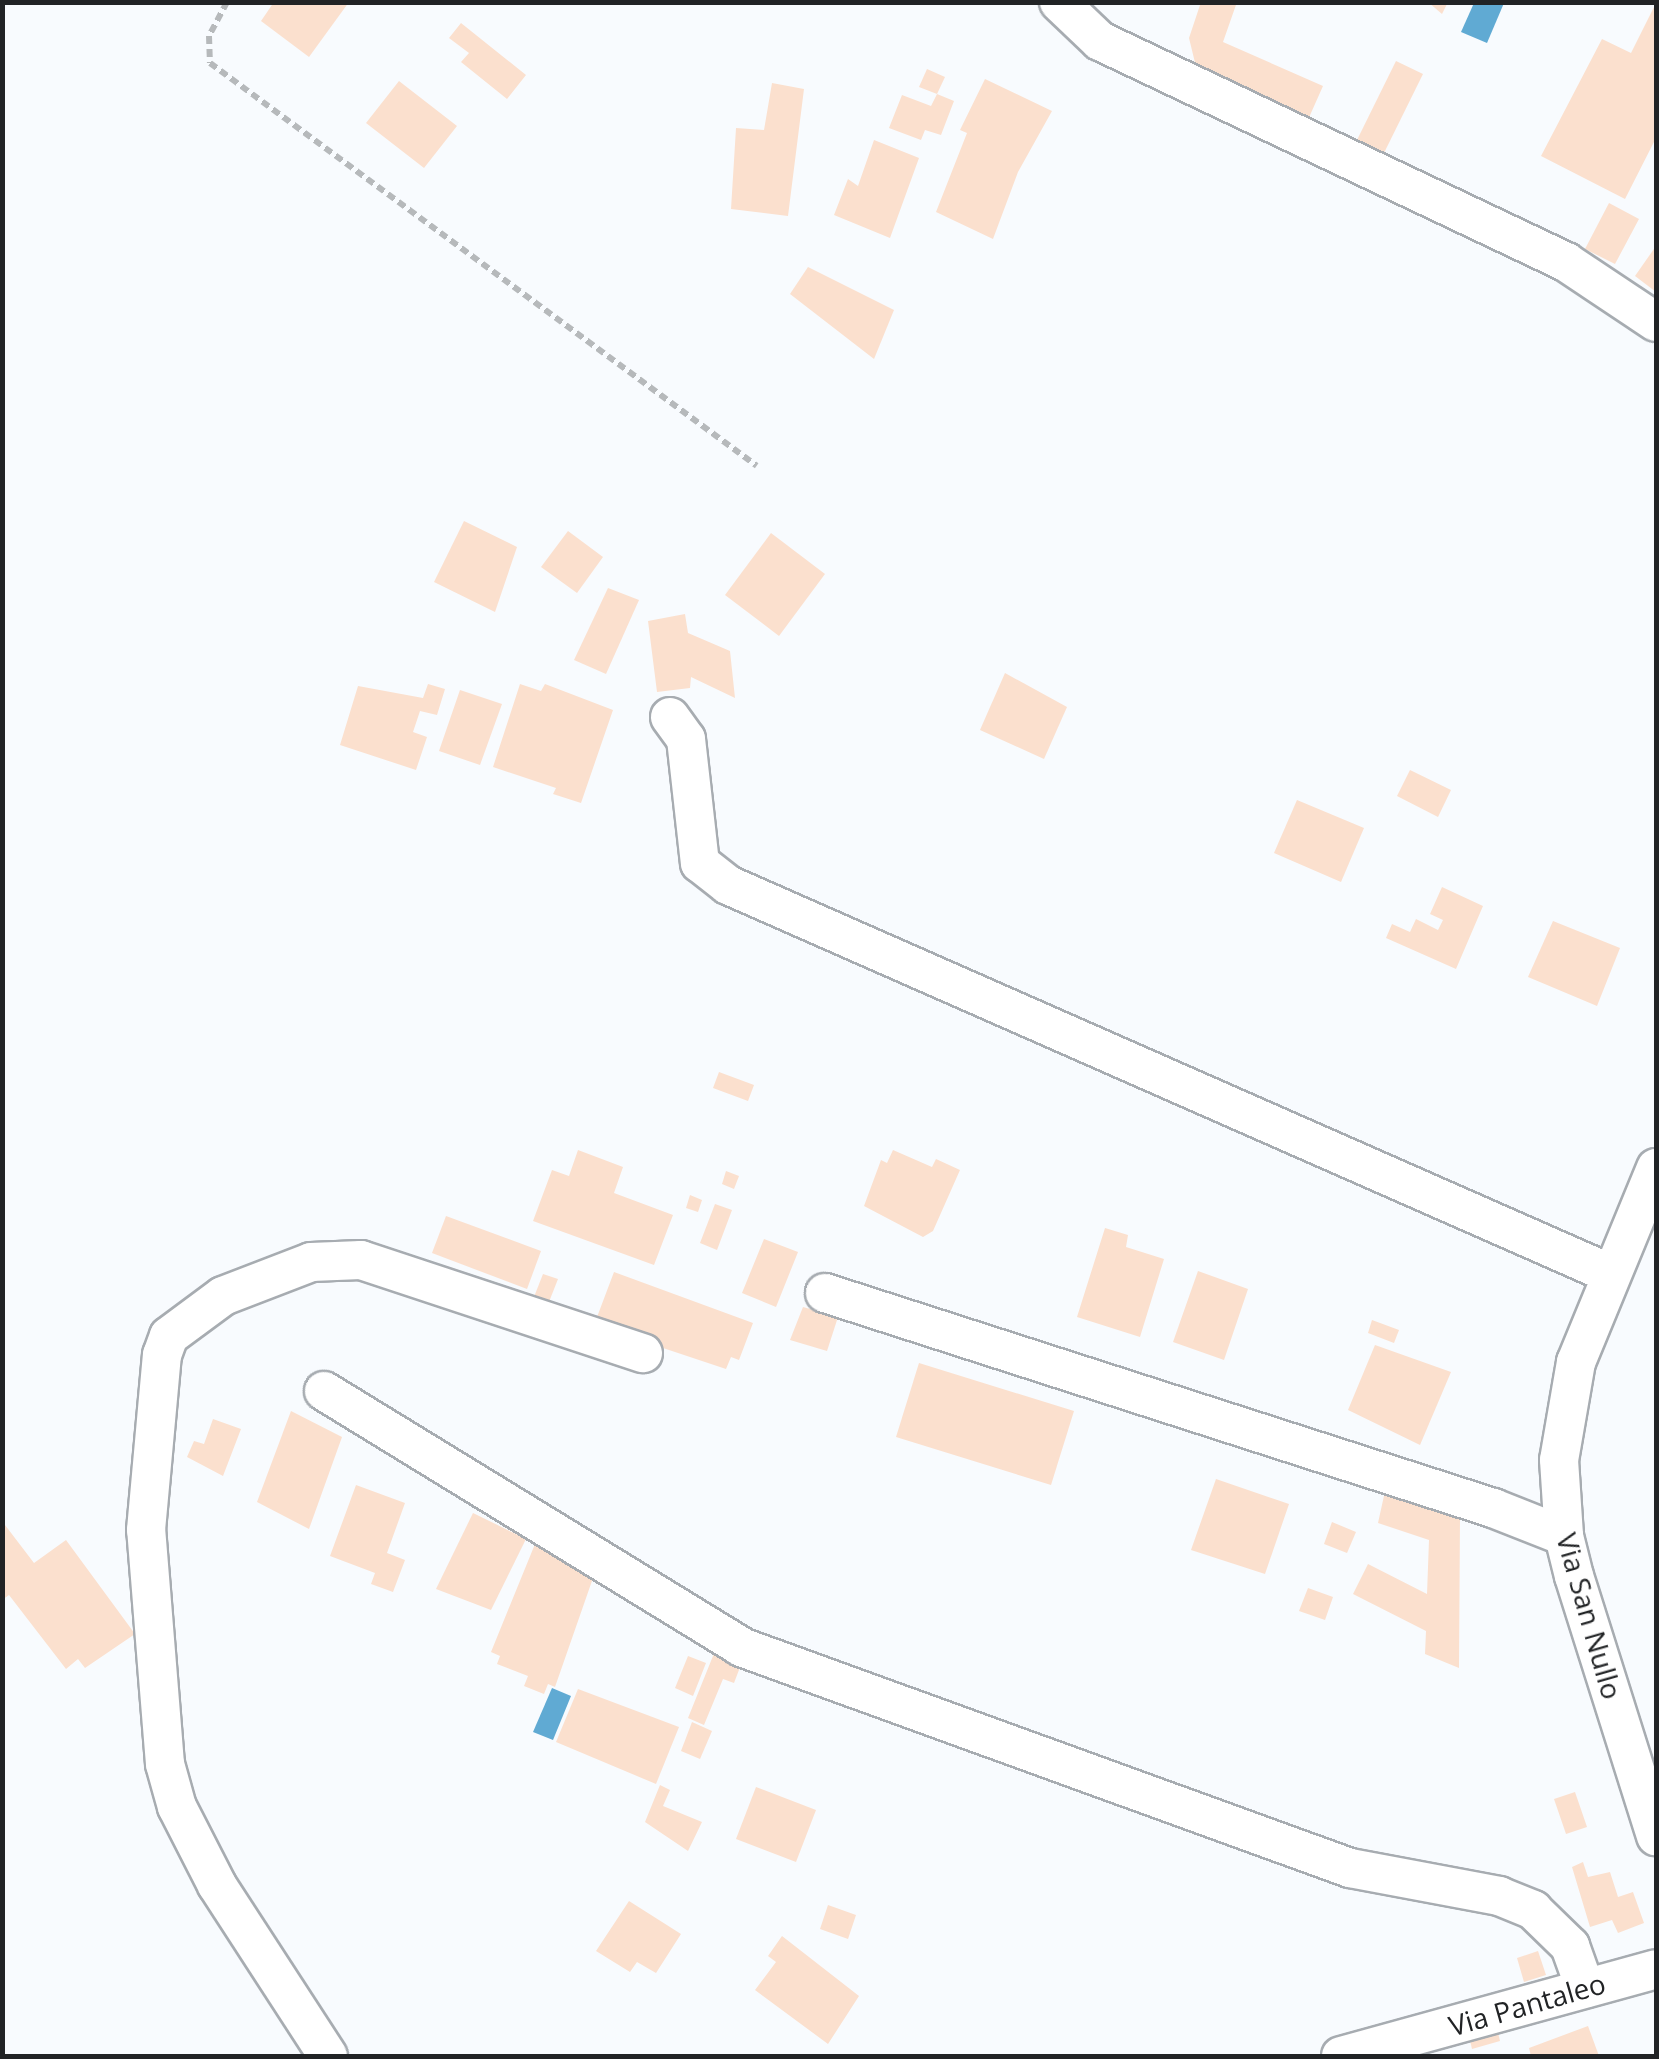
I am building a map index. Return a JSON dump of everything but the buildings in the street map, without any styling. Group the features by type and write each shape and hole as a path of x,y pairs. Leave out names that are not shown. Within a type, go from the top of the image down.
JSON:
{"street":[{"path":"1059,2 1100,41 1566,262 1656,322"},
{"path":"670,718 686,739 693,841 700,862 728,885 1611,1274"},
{"name":"Via San Nullo","path":"1656,1168 1644,1224 1611,1274 1576,1362 1560,1460 1564,1536 1656,1836"},
{"path":"328,2056 217,1885 177,1807 166,1764 146,1530 169,1336 223,1296 311,1262 360,1260 643,1353"},
{"path":"826,1293 1493,1508 1564,1536"},
{"path":"324,1391 741,1646 1350,1868 1499,1896 1533,1910 1570,1946 1585,1988"},
{"name":"Via Pantaleo","path":"1341,2056 1656,1968"}],"path":[{"path":"227,2 209,36 210,62 757,466"}],"water":[{"path":"1474,3 1504,3 1487,43 1461,32"},
{"path":"552,1688 571,1696 553,1740 533,1732"}]}
